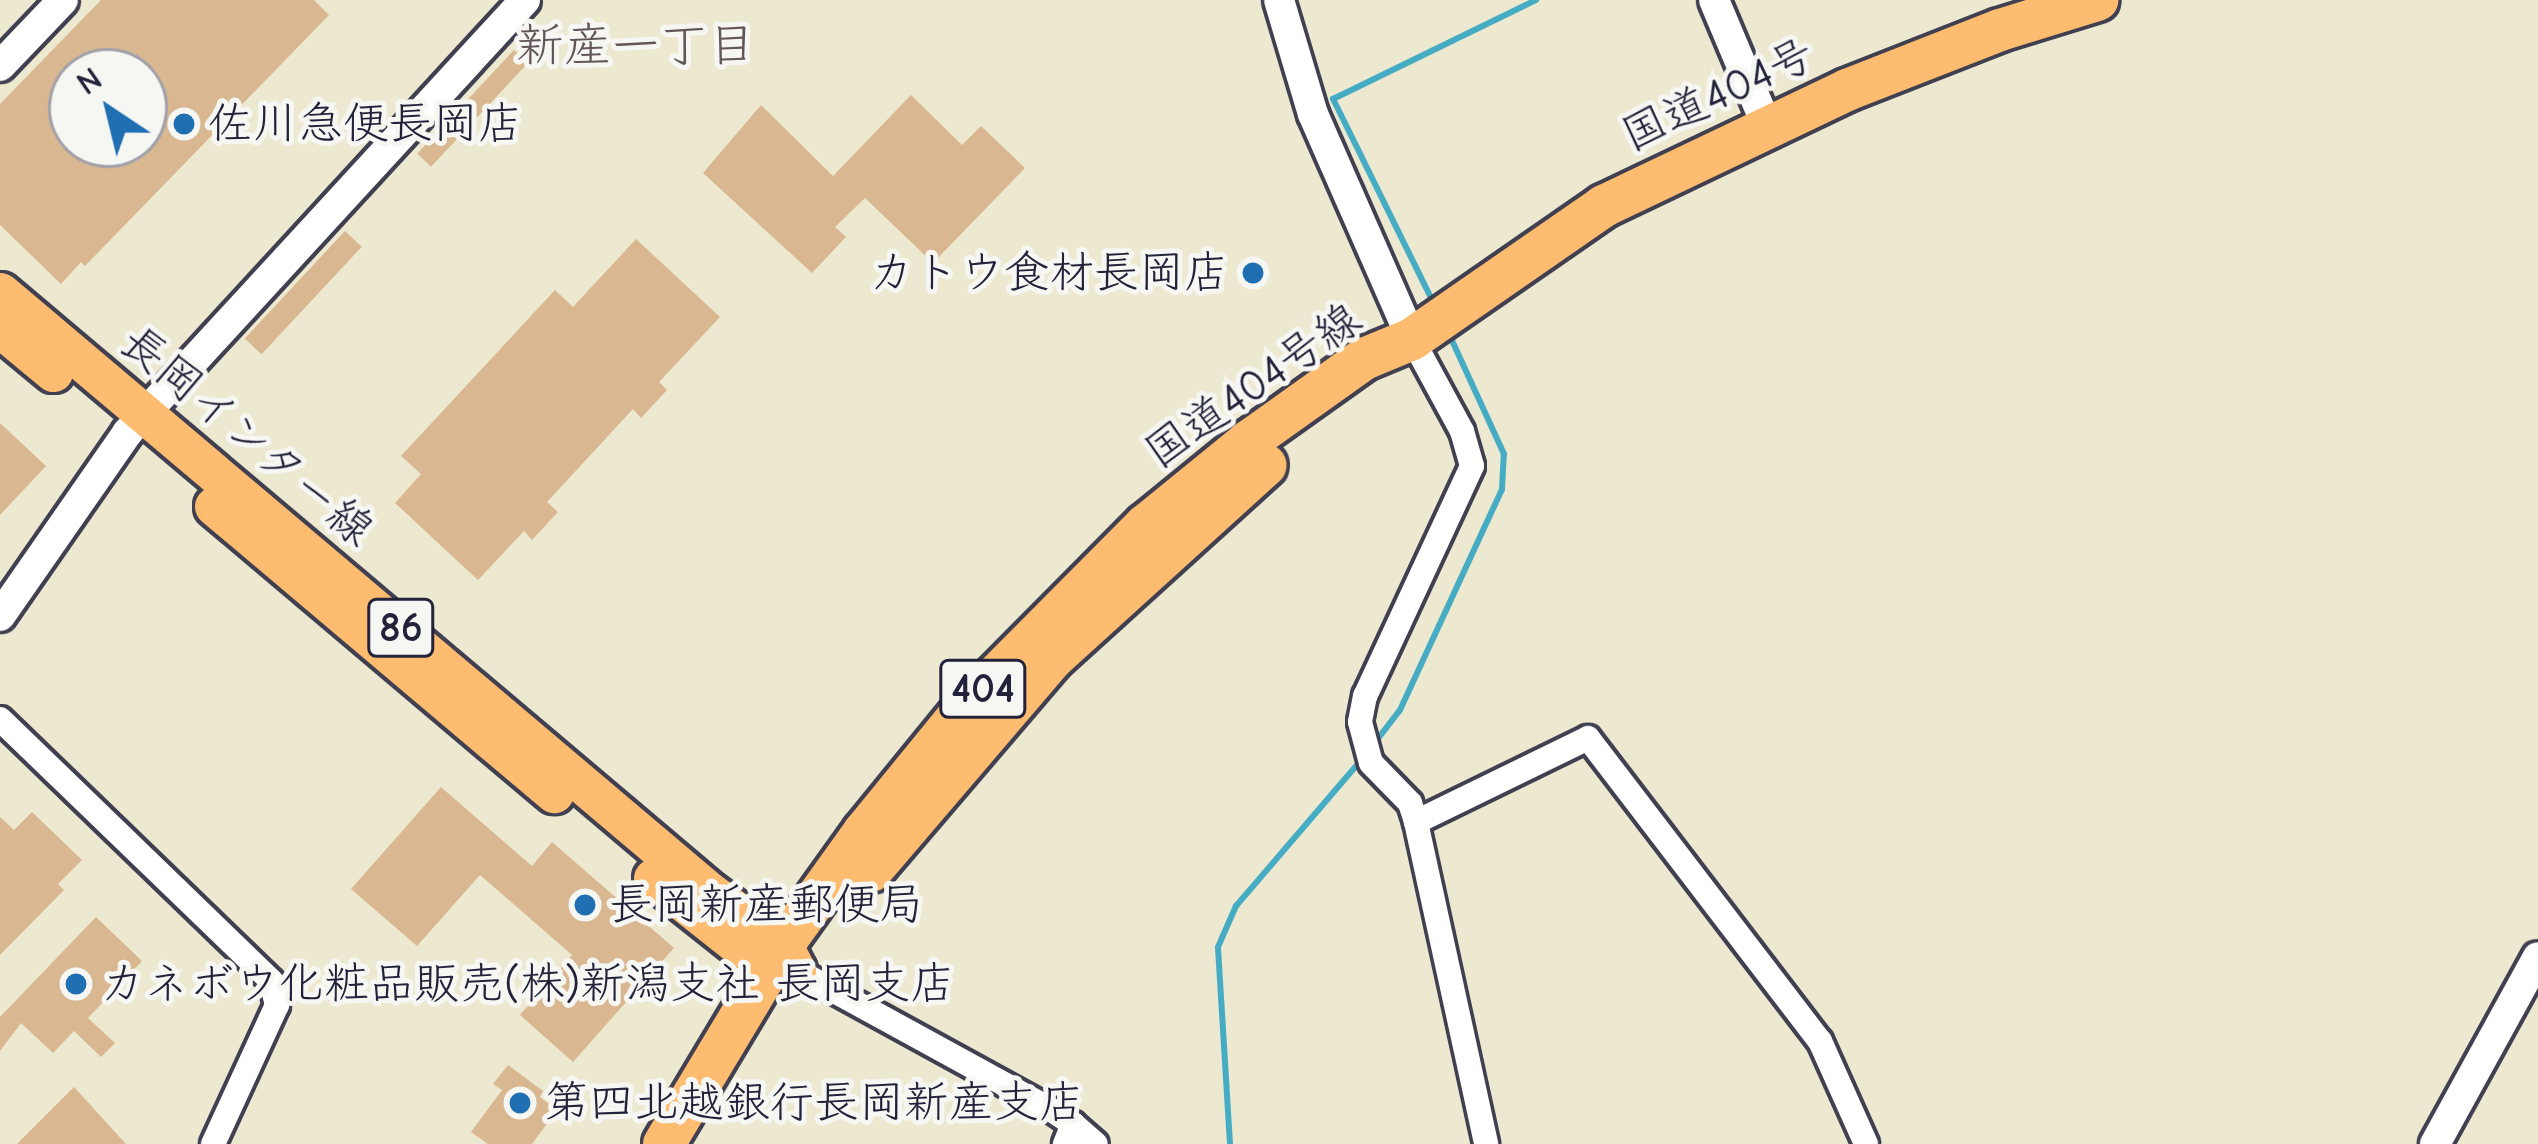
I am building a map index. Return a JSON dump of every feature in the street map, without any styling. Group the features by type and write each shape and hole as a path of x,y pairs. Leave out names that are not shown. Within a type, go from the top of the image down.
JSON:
{"highway":[{"name":"国道404号","path":"1412,340 1604,206 1766,124 2000,30 2097,0"},
{"name":"国道404号線","path":"664,1144 864,832 971,701 1146,525 1364,359 1412,340"},
{"name":"国道404号線","path":"694,1144 782,961"}],"main road":[{"name":"長岡インター線","path":"0,292 135,423 695,915 782,961"},
{"name":"長岡インター線","path":"0,328 135,423"}],"street":[{"path":"0,66 63,0"},
{"path":"0,616 135,423 525,0"},
{"path":"1279,0 1313,114 1412,340 1462,431 1472,466 1365,696 1360,722 1371,764 1410,803 1416,822 1486,1144"},
{"path":"1714,0 1766,124"},
{"path":"0,719 271,980 277,1005 213,1144"},
{"path":"1416,822 1588,738 1820,1042 1866,1144"},
{"path":"2435,1144 2538,957"},
{"path":"782,961 1069,1134 1096,1144"}],"building":[{"name":"佐川急便長岡店","path":"101,0 314,0 329,15 85,266 81,262 61,284 0,225 0,104 48,55 48,168 168,168 168,48 54,48"},
{"path":"514,50 528,63 431,167 417,154"},
{"path":"911,95 962,145 981,126 1025,168 933,263 865,198 835,227 846,237 812,273 703,173 761,105 833,176"},
{"path":"345,231 362,247 262,354 245,339"},
{"path":"636,239 720,317 659,382 667,390 641,418 633,409 547,502 558,512 532,540 524,531 478,580 395,503 421,474 401,456 555,290 573,307"},
{"path":"0,423 46,466 0,515"},
{"path":"441,787 532,866 552,842 674,948 573,1062 520,1015 572,955 480,875 417,946 351,889"},
{"path":"32,812 82,860 58,884 64,890 0,955 0,817 14,830"},
{"name":"カネボウ化粧品販売(株)新潟支社 長岡支店","path":"96,917 142,961 88,1018 115,1043 101,1057 74,1031 53,1053 21,1023 0,1051 0,1017"},
{"name":"第四北越銀行長岡新産支店","path":"508,1065 543,1091 540,1097 557,1110 532,1144 488,1144 471,1132 502,1090 493,1084"},
{"path":"74,1087 126,1144 17,1144"}],"waterway":[{"path":"1435,306 1333,99 1536,0"},
{"path":"1373,745 1400,710 1502,489 1504,454 1449,334"},
{"path":"1230,1144 1218,947 1236,906 1361,760"}],"place":[{"name":"佐川急便長岡店","path":"184,124"},
{"name":"カトウ食材長岡店","path":"1253,273"},
{"name":"長岡新産郵便局","path":"585,905"},
{"name":"カネボウ化粧品販売(株)新潟支社 長岡支店","path":"76,984"},
{"name":"第四北越銀行長岡新産支店","path":"520,1103"}],"district":[{"name":"新産一丁目","path":"636,46"}]}
